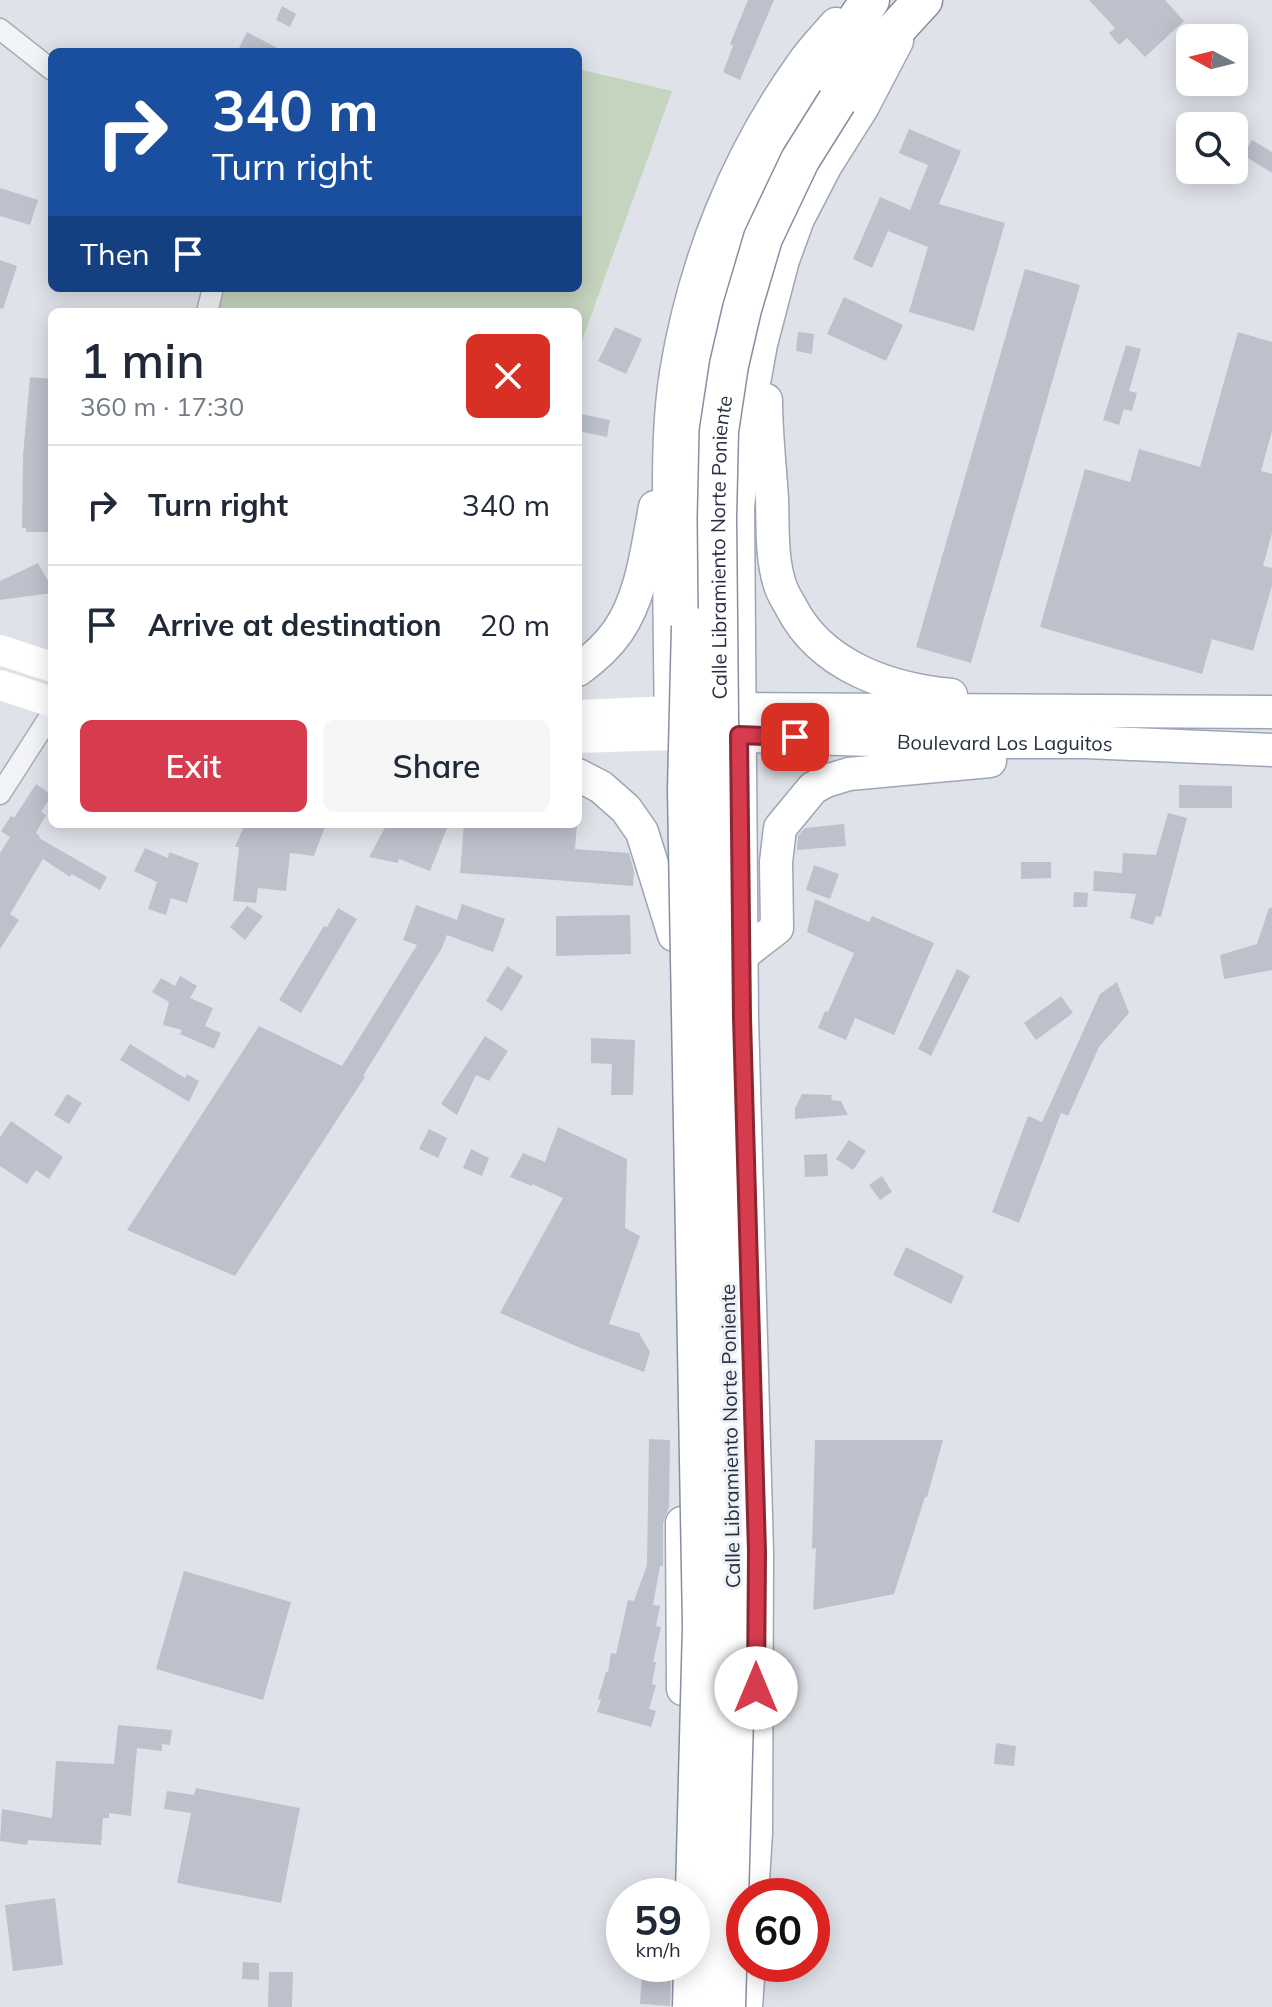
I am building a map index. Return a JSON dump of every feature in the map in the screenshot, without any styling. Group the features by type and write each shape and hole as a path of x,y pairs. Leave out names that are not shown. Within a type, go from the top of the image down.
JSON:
{"highway":[{"name":"Calle Libramiento Norte Poniente","path":"726,2007 735,1682 723,1100 717,518 719,431 729,365 763,238 800,160 826,91 870,0"},
{"name":"Calle Libramiento Norte Poniente","path":"692,2007 702,1626 687,790 691,626 689,474 693,402 705,333 725,264 781,136 826,91 866,62 919,3"}],"main road":[{"path":"582,667 599,654 618,631 636,594 669,438 676,374 690,303 714,227 753,141 769,115 802,64 857,0"},
{"name":"Calle Libramiento Norte Poniente","path":"753,1878 757,1552 742,955 738,507 749,411 761,344 778,277 798,219 919,3"},
{"path":"761,344 767,375 766,403 780,586 796,618 820,646 847,665 888,684 923,692 1068,705 1089,710"},
{"path":"669,438 683,1740 679,1878"},
{"path":"0,650 48,666"},
{"path":"0,685 48,701"},
{"name":"Boulevard Los Laguitos","path":"739,722 1089,710 1272,712"},
{"path":"582,715 671,723 739,722"},
{"name":"Boulevard Los Laguitos","path":"739,722 934,742 1086,742 1272,750"},
{"path":"582,737 671,723"},
{"path":"742,955 777,928 776,862 780,828 813,788 849,774 1042,756 1070,752 1086,742"},
{"path":"582,777 601,787 626,809 642,832 674,935"},
{"path":"676,2007 677,1982"},
{"path":"746,2007 748,1982"}],"street":[{"path":"0,29 48,67"},
{"path":"0,794 48,719"}],"green space":[{"path":"582,70 672,91 582,341 582,308 217,308 221,292 582,292"}],"building":[{"path":"748,0 774,0 740,80 723,72 733,46 730,44"},
{"path":"1089,0 1165,0 1184,21 1176,24 1176,28 1145,57 1127,38 1119,45 1109,33 1115,28"},
{"path":"282,6 296,14 290,27 276,20"},
{"path":"247,32 277,48 239,48"},
{"path":"909,129 961,151 939,204 1005,223 974,331 909,312 928,247 888,231 872,268 853,259 880,197 910,210 928,165 899,153"},
{"path":"1252,140 1272,152 1272,173 1248,158 1248,147"},
{"path":"0,188 38,200 30,225 0,216"},
{"path":"0,260 17,266 3,309 0,308"},
{"path":"1025,269 1080,285 971,663 916,647"},
{"path":"844,297 903,325 886,361 827,334"},
{"path":"615,327 642,339 626,374 598,361"},
{"path":"798,332 814,334 812,354 796,351"},
{"path":"1238,332 1272,342 1272,431 1261,471 1272,474 1272,533 1263,566 1272,568 1272,586 1253,651 1212,639 1202,674 1040,627 1085,469 1130,482 1139,449 1200,467"},
{"path":"1126,345 1141,349 1129,391 1137,393 1132,411 1124,409 1119,425 1103,420"},
{"path":"30,377 48,379 48,532 26,532 26,528 22,528 23,455"},
{"path":"582,414 610,420 607,437 582,432"},
{"path":"38,563 48,581 48,594 0,600 0,581"},
{"path":"36,784 48,792 48,801 41,812 46,815 36,833 39,838 107,877 100,890 72,874 70,877 43,859 10,914 19,920 0,949 0,853 10,837 1,831 11,816 14,818"},
{"path":"1179,785 1232,786 1232,808 1179,808"},
{"path":"1168,813 1187,818 1161,917 1156,916 1153,925 1130,918 1136,894 1093,891 1094,871 1122,873 1123,853 1156,855"},
{"path":"844,824 846,846 797,850 798,836 805,828"},
{"path":"243,828 324,828 314,856 290,853 286,891 258,888 256,903 233,901 239,847 235,847"},
{"path":"385,828 447,828 430,871 399,859 398,863 369,857"},
{"path":"464,828 577,828 575,849 629,853 634,871 633,886 460,873"},
{"path":"145,848 168,858 169,852 199,863 187,903 171,898 166,915 148,909 157,882 134,871"},
{"path":"1021,862 1051,862 1051,878 1021,879"},
{"path":"814,865 839,874 830,899 806,890"},
{"path":"1074,892 1088,893 1087,907 1073,907"},
{"path":"815,899 869,922 872,916 934,943 894,1035 855,1018 846,1040 818,1028 854,953 807,932"},
{"path":"462,904 505,919 493,952 447,935 365,1077 235,1276 127,1230 259,1026 342,1066 417,945 403,940 416,905 457,920"},
{"path":"247,906 263,916 245,940 230,927"},
{"path":"338,908 357,919 301,1013 279,1000"},
{"path":"1269,908 1272,908 1272,970 1224,979 1220,955 1257,944"},
{"path":"630,915 631,954 556,956 556,916"},
{"path":"507,966 523,976 502,1011 486,1001"},
{"path":"957,969 970,976 931,1056 918,1049"},
{"path":"180,976 197,986 190,998 213,1008 205,1026 221,1033 214,1049 180,1034 182,1030 163,1025 169,1002 152,992 161,978 175,986"},
{"path":"1117,982 1129,1013 1099,1047 1068,1116 1061,1113 1019,1223 992,1212 1028,1116 1042,1122 1100,994"},
{"path":"1061,996 1073,1013 1036,1040 1024,1023"},
{"path":"485,1036 508,1051 489,1081 476,1075 457,1115 441,1104"},
{"path":"591,1038 635,1040 633,1095 611,1095 612,1064 591,1063"},
{"path":"130,1044 185,1078 187,1074 199,1081 189,1102 120,1060"},
{"path":"67,1094 82,1103 69,1124 54,1115"},
{"path":"802,1094 832,1095 831,1100 841,1101 848,1115 795,1119 795,1108"},
{"path":"11,1121 63,1157 49,1179 36,1170 27,1184 0,1166 0,1137"},
{"path":"558,1127 627,1159 625,1228 640,1236 609,1324 639,1333 650,1352 644,1372 500,1313 563,1198 510,1177 523,1153 545,1162"},
{"path":"429,1129 447,1138 438,1158 419,1149"},
{"path":"849,1140 866,1151 853,1170 836,1159"},
{"path":"471,1149 489,1158 482,1176 463,1168"},
{"path":"827,1154 828,1176 805,1177 804,1155"},
{"path":"882,1176 892,1192 880,1200 869,1185"},
{"path":"906,1247 964,1276 951,1304 893,1275"},
{"path":"649,1439 670,1440 669,1507 663,1523 663,1566 660,1566 653,1605 660,1606 656,1626 661,1627 653,1662 656,1662 652,1684 656,1685 649,1709 656,1711 651,1727 597,1712 611,1653 616,1654 628,1600 634,1601 647,1565"},
{"path":"815,1440 943,1440 894,1594 813,1610"},
{"path":"184,1571 291,1602 263,1700 156,1669"},
{"path":"118,1725 172,1730 170,1745 162,1744 162,1751 137,1748 131,1816 109,1813 109,1818 103,1818 101,1845 28,1840 27,1845 0,1841 2,1809 52,1818 56,1761 114,1764"},
{"path":"996,1743 1016,1746 1014,1766 994,1764"},
{"path":"196,1788 300,1808 281,1903 177,1883 191,1813 164,1809 167,1791 194,1795"},
{"path":"55,1898 63,1965 13,1971 5,1905"},
{"path":"243,1962 259,1963 259,1980 242,1979"},
{"path":"269,1972 293,1972 292,2007 268,2007"},
{"path":"641,1982 671,1982 670,2006 640,2004"}],"route":[{"path":"756,1688 757,1552 742,1018 739,735 795,737"}]}
